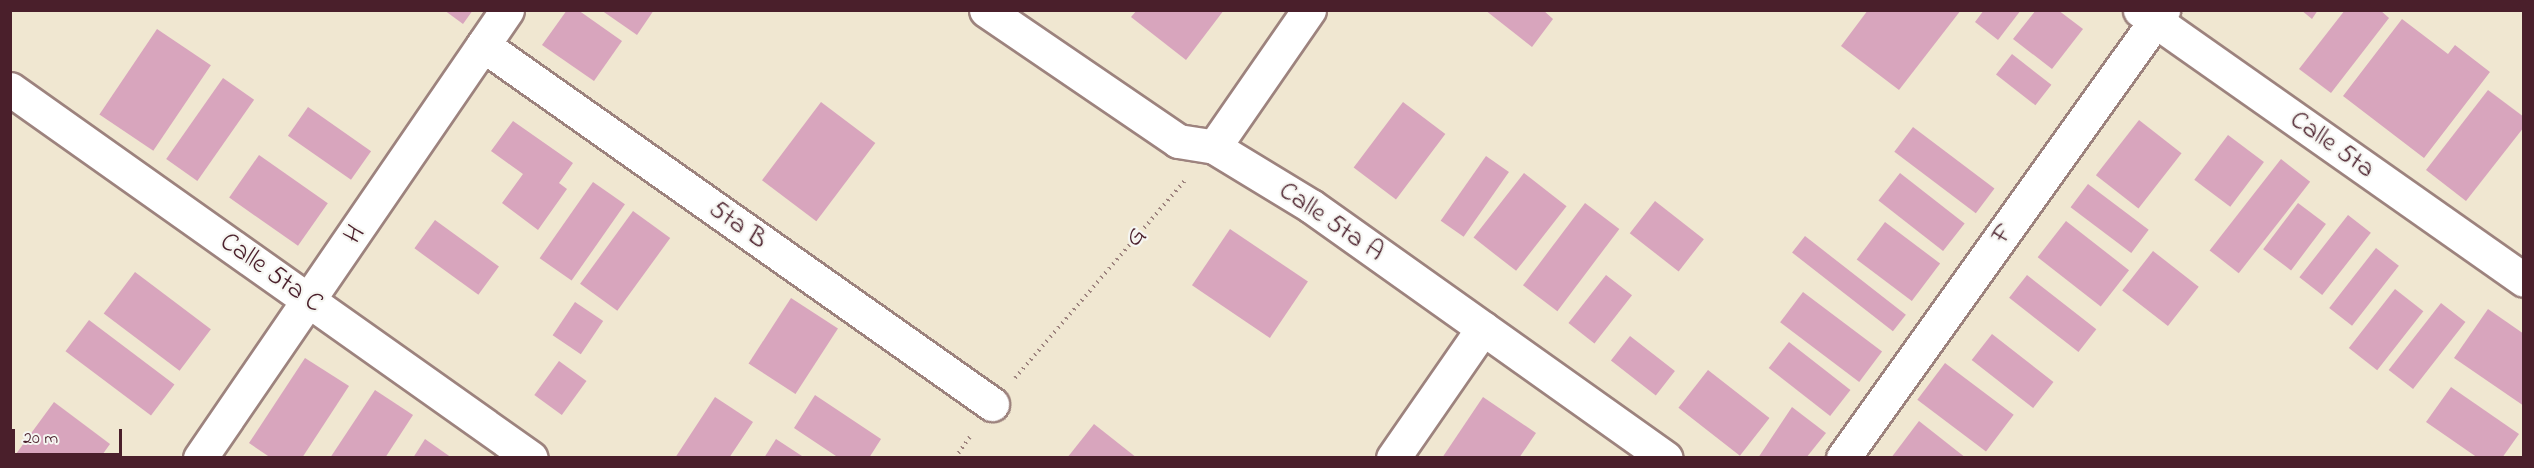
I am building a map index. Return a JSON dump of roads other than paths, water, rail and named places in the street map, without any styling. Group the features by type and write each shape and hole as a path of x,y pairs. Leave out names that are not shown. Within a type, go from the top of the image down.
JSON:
{"street":[{"name":"H","path":"200,458 507,10"},
{"name":"Calle 5ta A","path":"986,10 1178,141 1214,147 1311,206 1665,458"},
{"path":"1214,147 1309,10"},
{"name":"Calle 5ta","path":"2153,14 2523,279"},
{"name":"F","path":"1843,458 2153,14"},
{"name":"5ta B","path":"483,45 992,404"},
{"name":"Calle 5ta C","path":"10,89 531,458"},
{"path":"1393,458 1483,328"}]}
